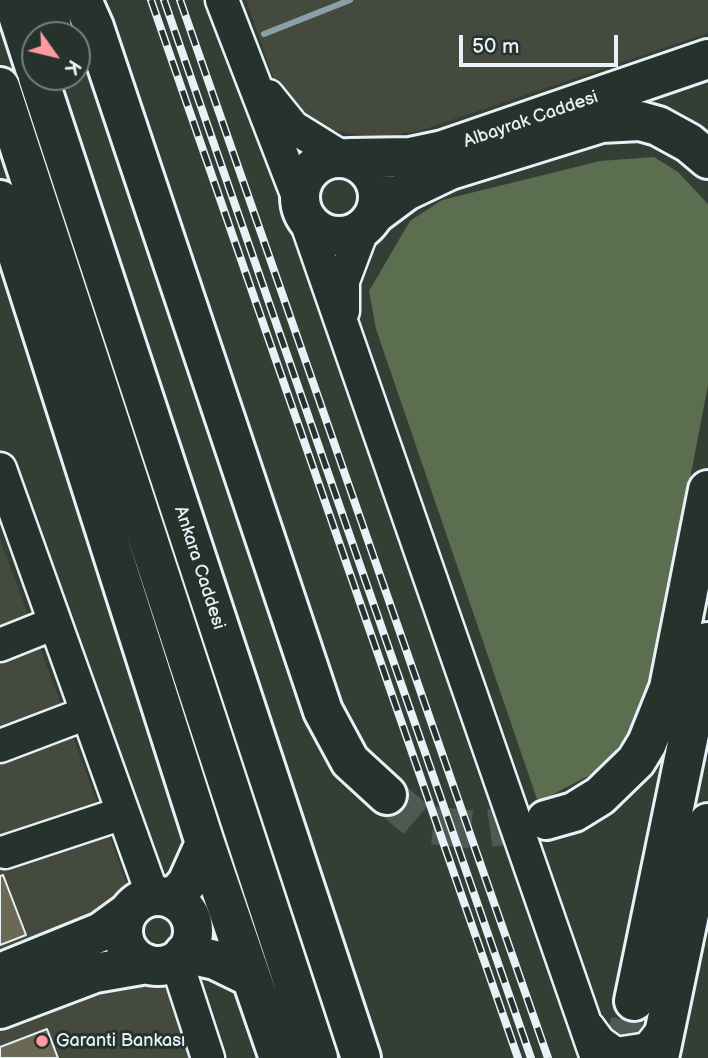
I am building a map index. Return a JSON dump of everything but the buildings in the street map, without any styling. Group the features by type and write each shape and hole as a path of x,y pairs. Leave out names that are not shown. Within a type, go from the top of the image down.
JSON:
{"main road":[{"path":"13,0 21,25"},
{"path":"45,0 50,21"},
{"path":"82,0 94,27 323,711 350,761 366,780 387,795"},
{"name":"Albayrak Caddesi","path":"346,158 393,159 443,150 708,59"},
{"path":"0,87 318,1058"},
{"name":"Ankara Caddesi","path":"43,91 361,1058"},
{"path":"70,91 113,254 385,1058"},
{"path":"369,221 379,195 374,177 361,164 346,158 330,158 313,167 302,183 302,208 316,229 331,235 348,235 369,221 406,191 450,170 601,123 640,121 658,127 689,143 708,159"},
{"path":"0,139 59,272"},
{"path":"0,200 205,843 279,1058"},
{"path":"546,820 574,812 600,796 636,761 651,734 669,688 708,490"},
{"path":"634,1001 708,642"},
{"path":"661,1043 708,823"},
{"path":"0,973 101,932 187,883 205,843"},
{"path":"0,1009 95,972 169,959 190,944 192,924 189,914 151,903"},
{"path":"151,903 123,933 130,952 169,959 215,960 250,977"}],"street":[{"path":"223,1 302,208 597,1058"},
{"path":"244,60 293,127 346,158"},
{"path":"343,330 343,281 369,221"},
{"path":"0,469 123,813 151,903"},
{"path":"0,645 55,623"},
{"path":"0,746 87,713"},
{"path":"5,852 123,813"},
{"path":"169,959 208,1058"},
{"path":"586,1023 599,1042 616,1054 648,1049 661,1043"}],"shaded area":[{"path":"246,0 708,0 708,33 419,131 372,138 324,128 298,114 279,94"},
{"path":"0,539 191,1058 0,1058"}],"green space":[{"path":"654,157 678,172 708,204 708,385 653,672 636,724 600,770 538,802 376,329 369,291 410,221 442,200 600,161"}],"waterway":[{"path":"264,34 350,0"}],"tunnel":[{"path":"387,795 421,824 476,830 546,820"},
{"path":"622,1058 634,1001"}],"railway":[{"path":"151,0 518,1058"},
{"path":"164,0 531,1058"},
{"path":"180,0 548,1058"}],"place":[{"name":"Garanti Bankası","path":"42,1041"}]}
